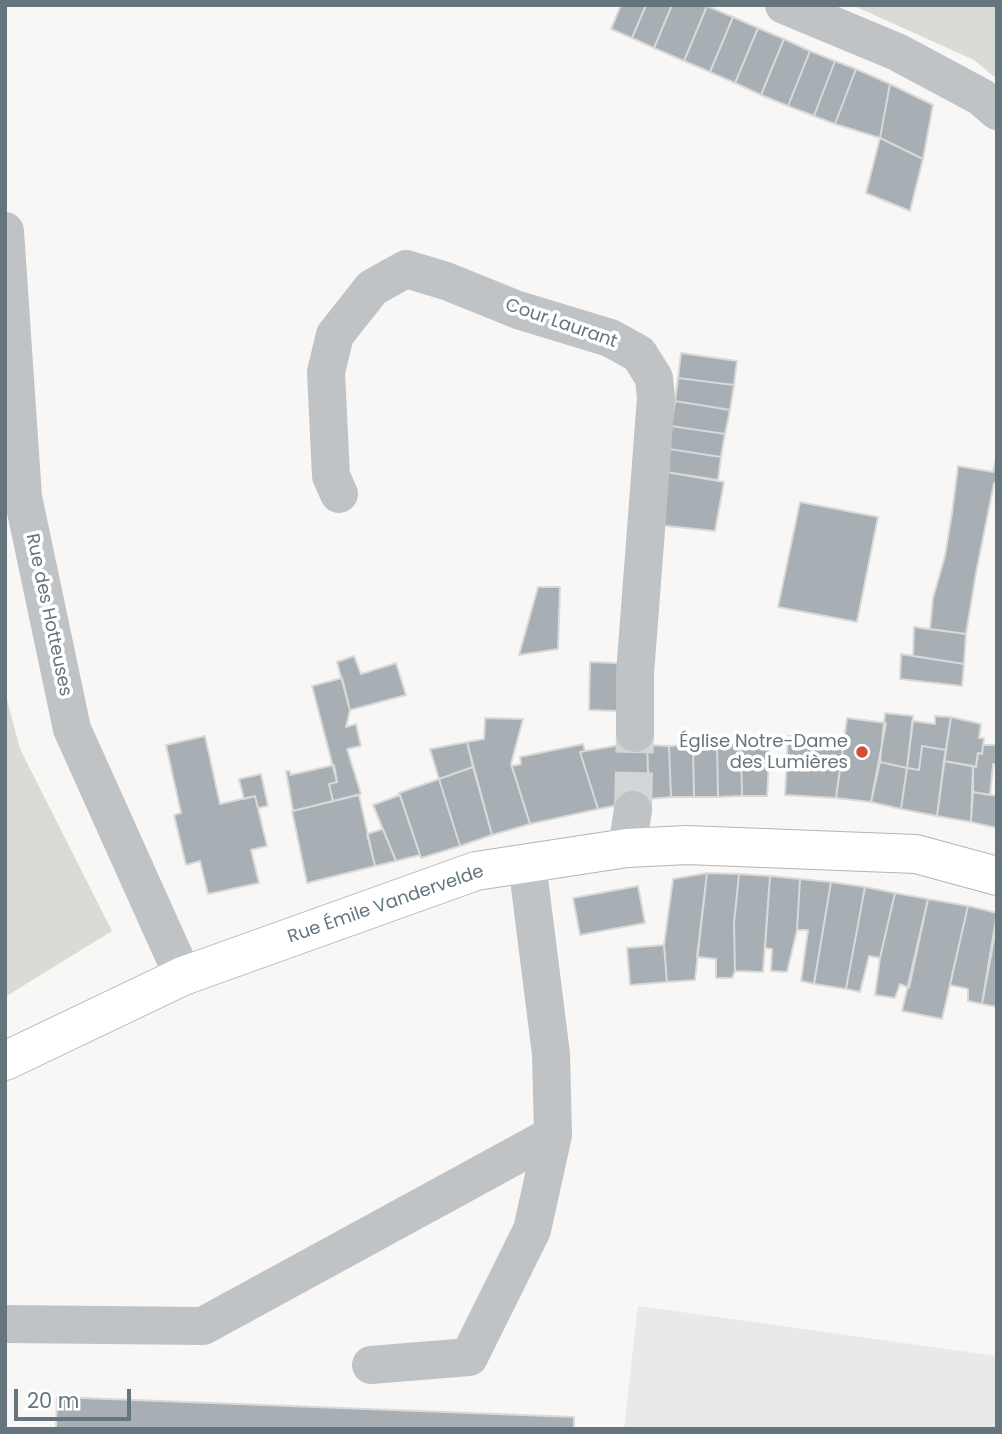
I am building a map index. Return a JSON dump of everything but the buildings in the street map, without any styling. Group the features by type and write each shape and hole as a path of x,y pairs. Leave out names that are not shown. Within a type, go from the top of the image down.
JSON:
{"main road":[{"name":"Rue Émile Vandervelde","path":"5,1061 183,976 476,871 627,848 687,845 916,854 997,876"}],"street":[{"path":"784,5 897,52 981,97 997,111"},
{"name":"Rue des Hotteuses","path":"5,231 23,497 72,729 183,976"},
{"name":"Cour Laurant","path":"340,494 331,476 326,372 335,335 372,288 406,269 446,281 518,310 610,338 639,354 654,378 656,398 635,674 635,733"},
{"path":"627,848 633,810"},
{"path":"371,1365 469,1357 533,1230 552,1135 551,1054 527,863"},
{"path":"5,1324 203,1326 552,1135"}],"shaded area":[{"path":"852,5 997,5 997,79 974,60"},
{"path":"5,692 20,749 112,931 5,997"},
{"path":"638,1306 997,1356 997,1429 624,1429"}],"tunnel":[{"path":"633,810 635,733"}],"place":[{"name":"Église Notre-Dame des Lumières","path":"862,752"}]}
